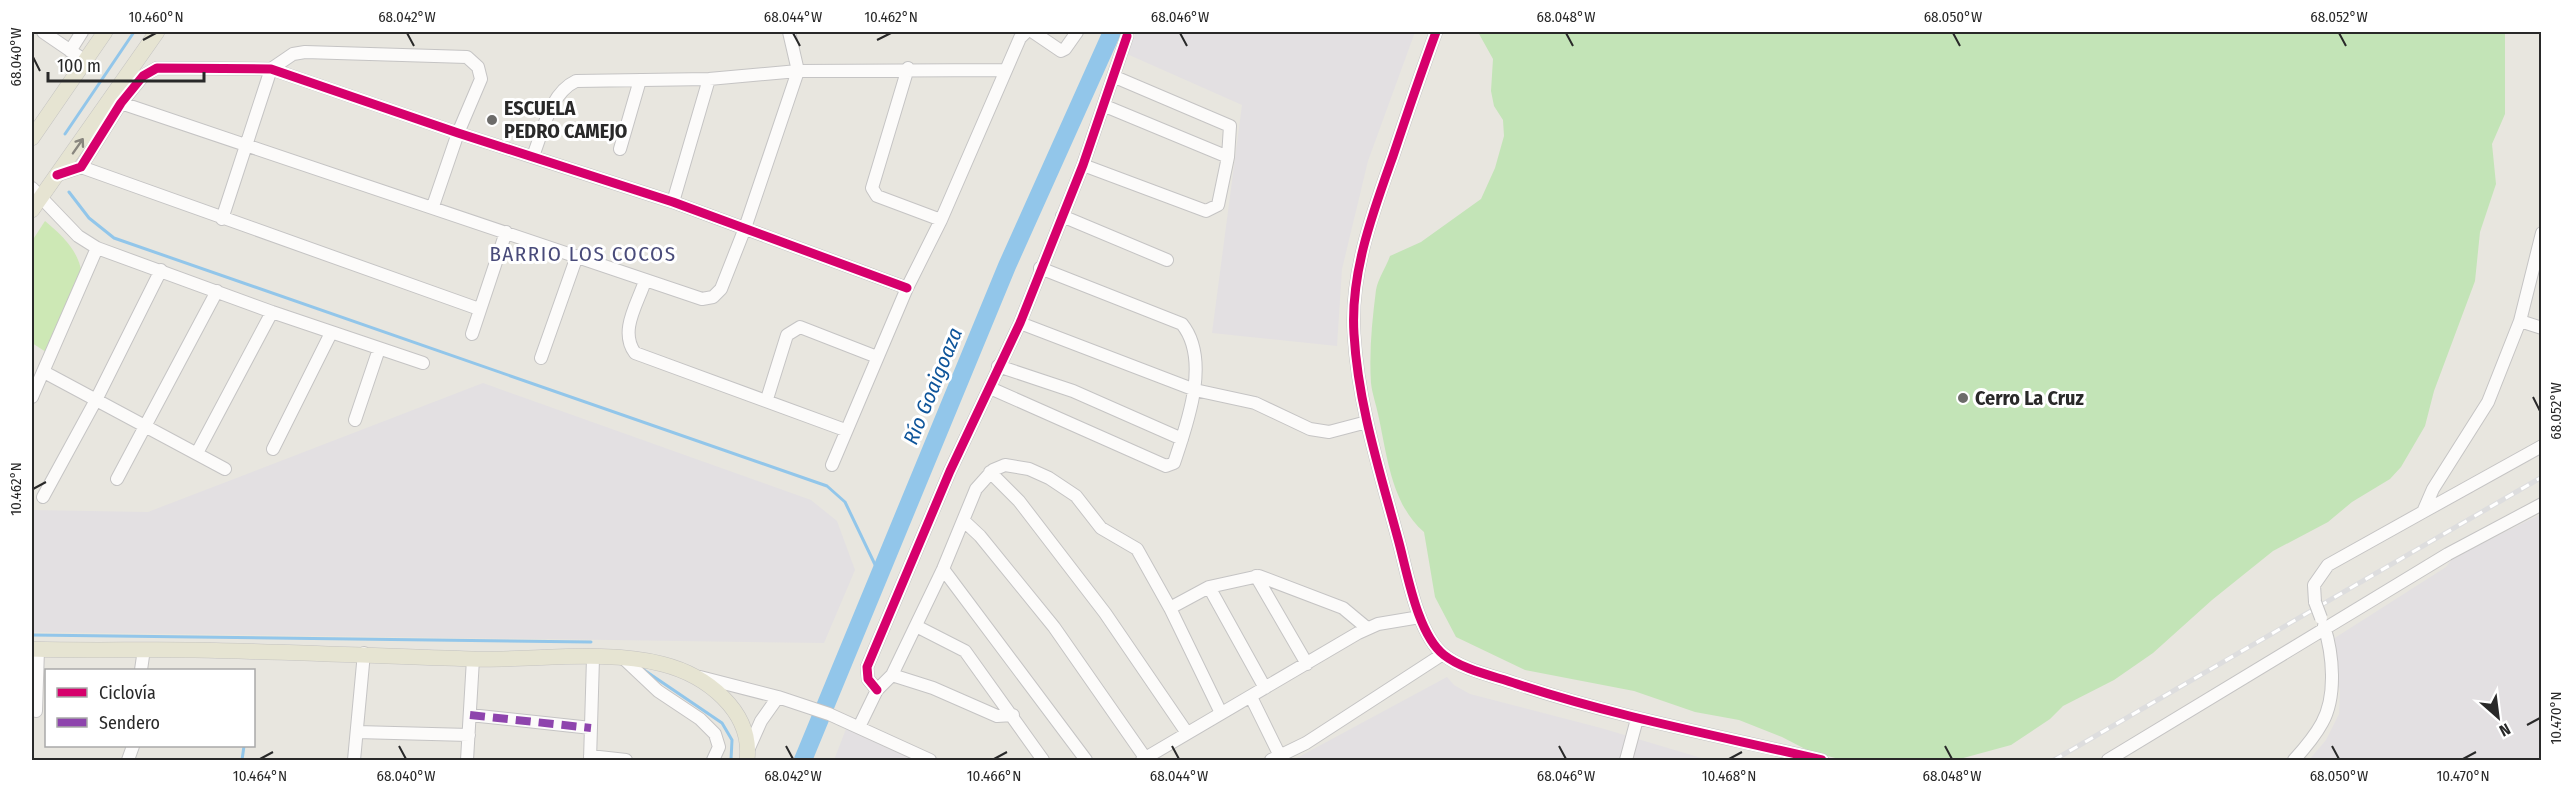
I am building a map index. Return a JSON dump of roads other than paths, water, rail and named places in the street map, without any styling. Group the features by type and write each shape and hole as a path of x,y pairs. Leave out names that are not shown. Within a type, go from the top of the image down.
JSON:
{"main road":[{"path":"32,138 105,32"},
{"path":"35,199 57,175 157,32"},
{"path":"35,649 364,653 473,659 623,658 662,664 693,675 718,693 739,716 748,754"}],"street":[{"path":"43,32 84,60"},
{"path":"70,51 82,32"},
{"path":"121,103 245,146 433,206 702,299 713,297 721,289 745,228 798,71 789,32"},
{"path":"832,465 907,288 941,220 1021,34 1026,32"},
{"path":"1033,32 1061,51 1077,32"},
{"path":"1436,32 1369,224 1356,289 1354,333 1367,422 1420,617 1443,654 1474,670 1636,719 1689,728 1822,760"},
{"path":"877,690 868,679 867,667 950,471 1020,323 1105,106 1127,36"},
{"path":"222,219 271,69 293,54 304,52 467,57 478,67 481,79 458,133 433,206"},
{"path":"81,167 121,103 143,76 157,68 271,69 458,133 673,202 907,288"},
{"path":"908,69 872,188 877,196 941,220"},
{"path":"533,156 558,94 565,86 576,81 709,79 798,71 1006,69"},
{"path":"1083,165 1206,211 1218,205 1231,131 1226,122 1115,77"},
{"path":"673,202 709,79"},
{"path":"620,149 640,80"},
{"path":"1105,106 1228,157"},
{"path":"57,175 81,167 479,309"},
{"path":"35,199 78,236 97,248 272,312 423,363"},
{"path":"1062,216 1167,260"},
{"path":"472,334 506,232"},
{"path":"2424,512 2433,489 2488,402 2520,321 2541,233"},
{"path":"32,397 97,248"},
{"path":"541,358 577,256"},
{"path":"990,388 1166,466 1174,463 1195,390 1193,344 1182,324 1040,268"},
{"path":"43,497 97,398 161,270"},
{"path":"645,281 626,333 628,344 635,353 767,399 845,430"},
{"path":"117,479 217,291"},
{"path":"197,453 272,312"},
{"path":"2520,321 2541,328"},
{"path":"1020,323 1195,390 1256,403 1310,429 1329,432 1367,422"},
{"path":"767,399 787,335 800,327 878,357"},
{"path":"273,449 332,333"},
{"path":"355,420 379,349"},
{"path":"998,366 1073,392 1182,439"},
{"path":"44,372 97,398 225,469"},
{"path":"2294,760 2323,721 2330,696 2332,670 2325,631 2315,602 2314,585 2328,565 2541,446"},
{"path":"859,727 877,690 892,675 943,569 976,489 990,472 1005,465 1029,469 1071,492 1097,525 1129,543 1140,553 1170,608 1221,713"},
{"path":"990,472 1019,501 1105,613 1187,733"},
{"path":"2108,760 2325,631 2448,554 2541,504"},
{"path":"964,521 980,536 1054,627 1144,760 1367,628 1420,617"},
{"path":"943,569 1086,760"},
{"path":"1170,608 1209,587 1256,576 1343,608 1367,628"},
{"path":"1256,576 1307,664"},
{"path":"1209,587 1264,688"},
{"path":"916,626 965,651 1043,760"},
{"path":"35,649 36,711"},
{"path":"141,669 144,649"},
{"path":"354,760 364,653"},
{"path":"1251,697 1276,758 1306,742 1443,654"},
{"path":"593,658 590,758 626,760"},
{"path":"623,658 658,691 709,727 718,740 719,747 713,760"},
{"path":"467,760 473,659"},
{"path":"693,675 804,705 859,727 930,760"},
{"path":"892,675 933,688 998,716 1013,715"},
{"path":"748,754 761,721 778,697"},
{"path":"470,715 591,728"},
{"path":"1626,760 1636,719"},
{"path":"357,732 469,735"}],"waterway":[{"path":"65,134 134,32"},
{"name":"Río Goaigoaza","path":"803,760 1007,266 1112,32"},
{"path":"69,192 89,218 114,238 827,486 845,502 880,575"},
{"path":"32,635 591,642"},
{"path":"641,668 722,723 732,740 731,760"},
{"path":"242,760 244,747"}],"railway":[{"path":"2054,760 2542,477"}],"place":[{"name":"ESCUELA PEDRO CAMEJO","path":"492,120"},
{"name":"Cerro La Cruz","path":"1963,398"}],"district":[{"name":"BARRIO LOS COCOS","path":"583,254"}]}
